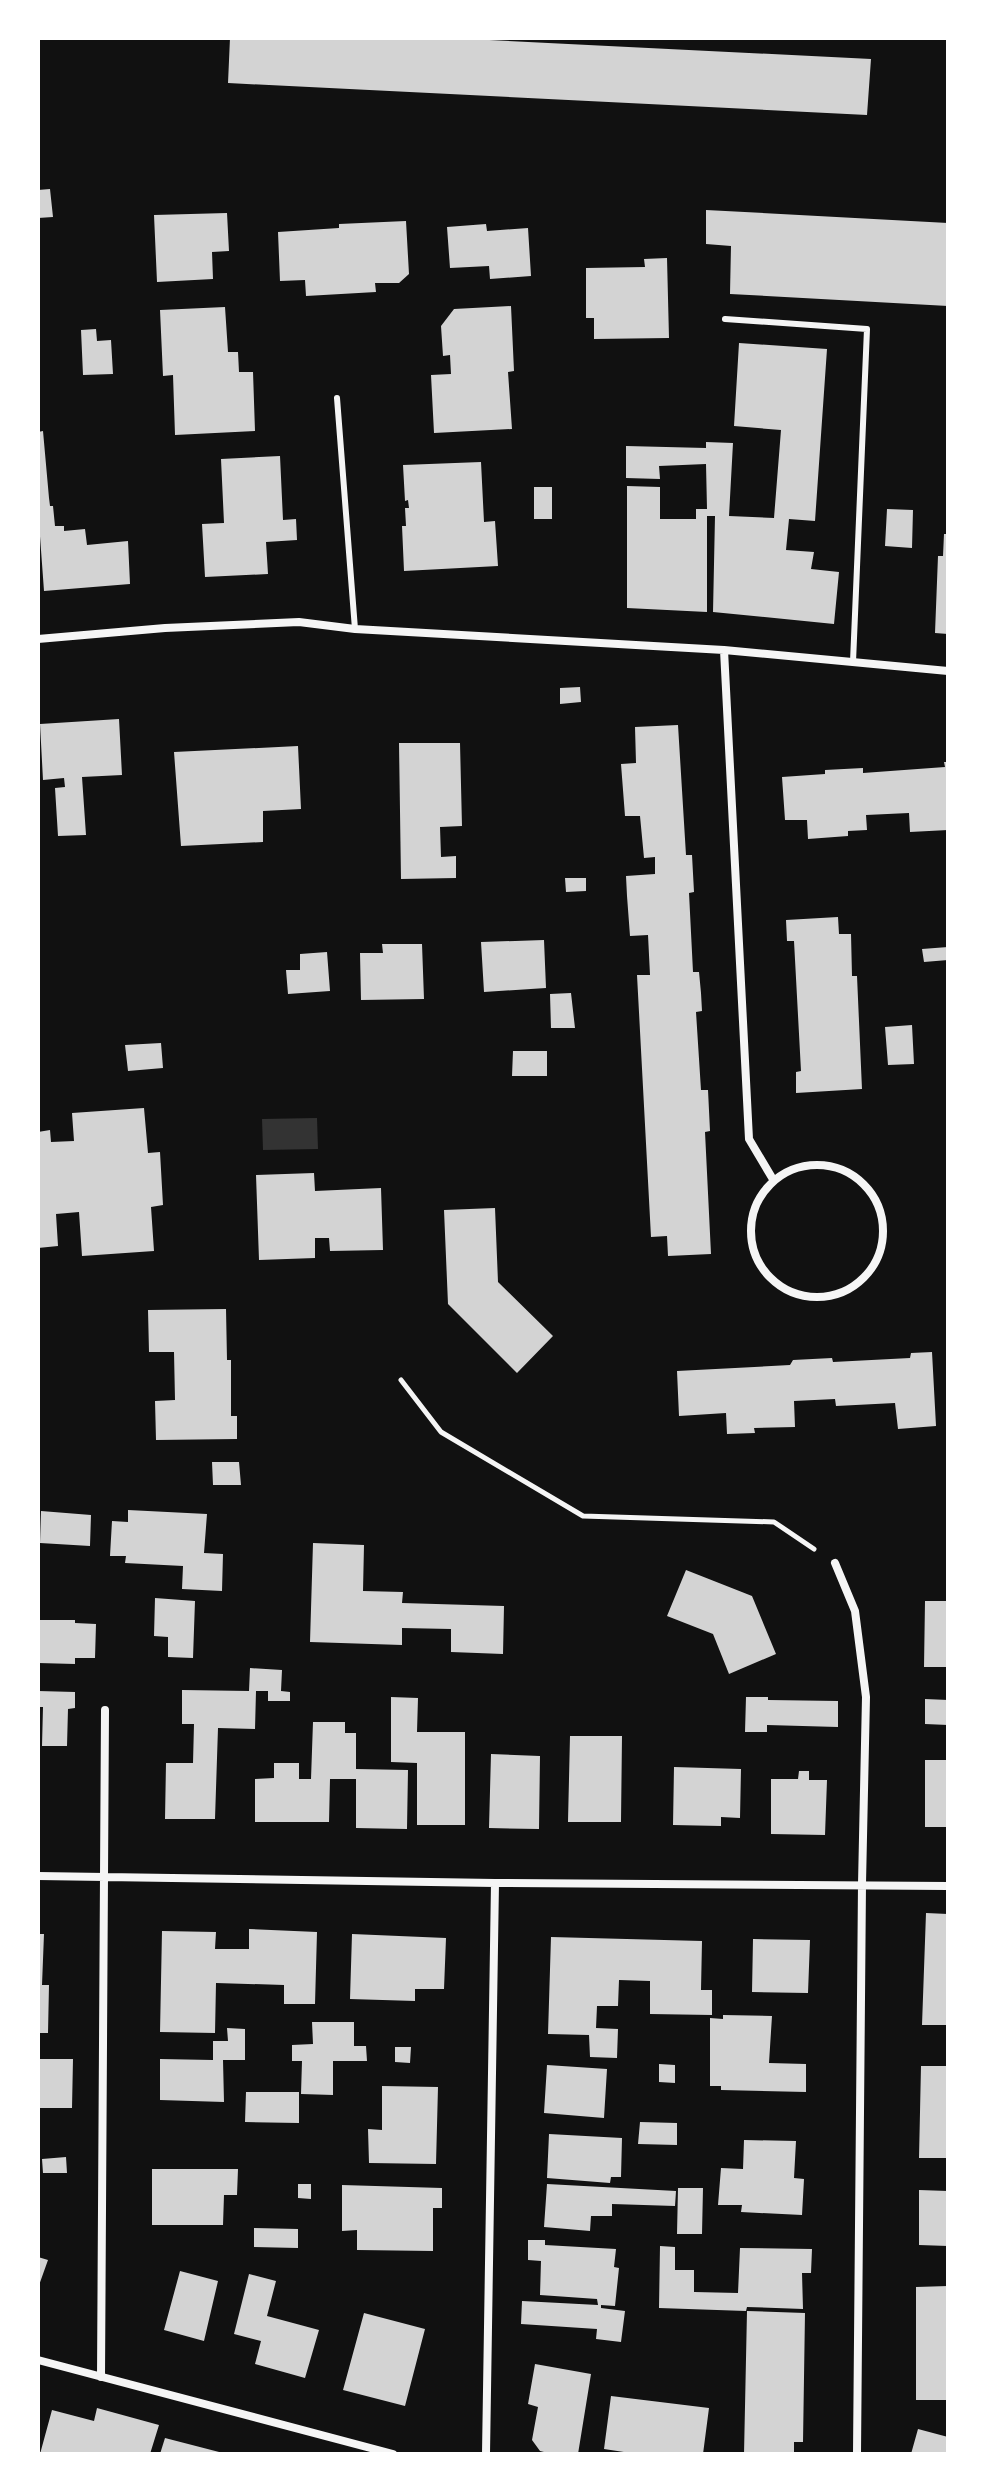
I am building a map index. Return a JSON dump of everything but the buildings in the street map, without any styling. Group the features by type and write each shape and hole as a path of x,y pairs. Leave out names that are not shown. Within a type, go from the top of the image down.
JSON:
{"street":[{"path":"38,639 165,628 299,622 355,629 724,650 948,671"},
{"path":"724,650 749,1139 774,1181"},
{"path":"824,1165 845,1171 864,1183 877,1201 883,1222 883,1244 875,1264 861,1281 842,1293 821,1298 799,1296 779,1286 763,1271 753,1251 750,1230 754,1207 774,1181 802,1166 824,1165"},
{"path":"835,1563 855,1611 866,1697 857,2454"},
{"path":"101,2377 105,1710"},
{"path":"38,1876 948,1886"},
{"path":"486,2454 495,1883"},
{"path":"38,2360 393,2454"}],"lane":[{"path":"725,319 867,329 853,662"},
{"path":"337,398 355,629"}],"path":[{"path":"401,1380 441,1432 583,1516 774,1522 835,1563"}],"shaded area":[{"path":"317,1118 318,1149 263,1150 262,1119"}]}
